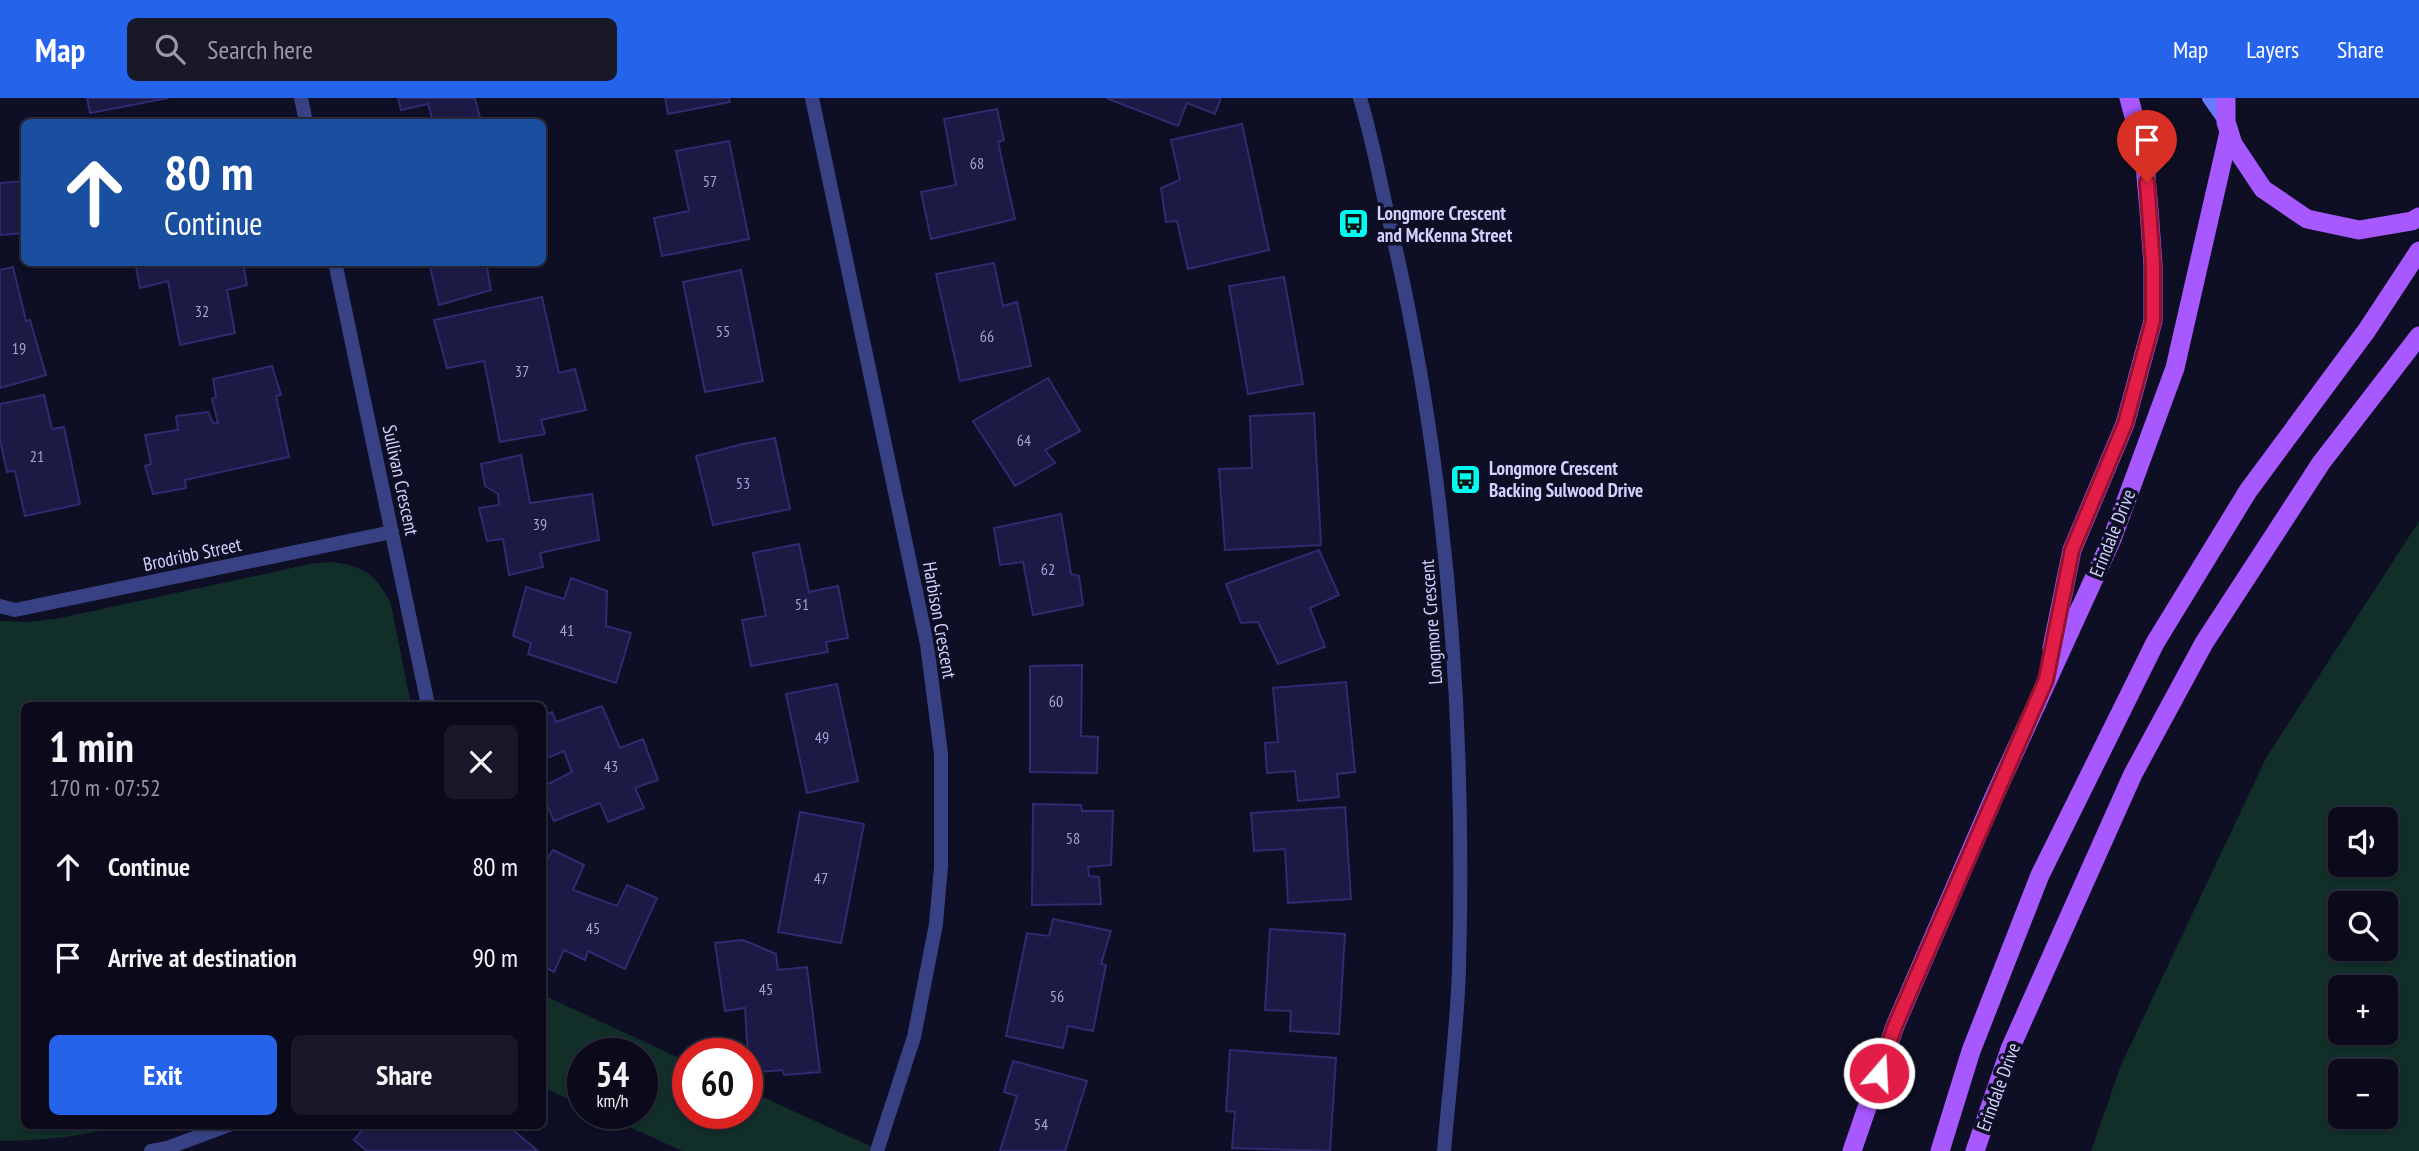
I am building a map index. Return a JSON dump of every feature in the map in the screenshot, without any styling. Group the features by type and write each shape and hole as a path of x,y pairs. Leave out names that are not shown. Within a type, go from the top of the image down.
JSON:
{"main road":[{"path":"2046,680 2072,550 2125,424 2153,321 2153,265 2144,154 2129,98"},
{"path":"2209,98 2227,127 2233,144 2263,189 2307,219 2359,230 2412,221 2419,217"},
{"name":"Erindale Drive","path":"1852,1151 1895,1026 2046,680 2112,539 2175,368 2227,127 2226,98"},
{"path":"1940,1151 1972,1051 2040,875 2155,643 2248,491 2367,330 2419,251"},
{"name":"Erindale Drive","path":"1975,1151 2010,1049 2073,906 2133,774 2204,643 2321,463 2419,336"}],"street":[{"path":"300,98 305,119"},
{"name":"Harbison Crescent","path":"812,98 927,644 941,754 941,867 936,924 914,1037 877,1151"},
{"name":"Longmore Crescent","path":"1360,98 1406,288 1438,480 1448,577 1460,800 1458,972 1444,1151"},
{"name":"Sullivan Crescent","path":"336,266 427,702"},
{"name":"Brodribb Street","path":"0,606 15,610 392,532"},
{"path":"151,1151 167,1148 218,1129"}],"green space":[{"path":"2419,521 2419,1151 2091,1151 2121,1065 2266,758"},
{"path":"333,562 361,569 375,579 386,594 391,604 410,702 21,702 21,1129 107,1129 63,1137 0,1141 0,621 29,622 60,618 315,563"},
{"path":"546,996 636,1038 567,1038 567,1098 546,1088"},
{"path":"658,1048 672,1055 672,1129 763,1129 763,1097 881,1151 682,1151 634,1129 658,1129"}],"building":[{"path":"87,98 168,98 90,113"},
{"path":"398,98 475,98 480,119 432,119 428,104 401,110"},
{"path":"665,98 729,98 730,102 668,114"},
{"path":"1106,98 1221,98 1215,114 1187,103 1178,126"},
{"path":"997,109 1004,140 998,142 1015,219 931,239 921,192 956,185 944,119"},
{"path":"1242,124 1269,250 1188,269 1177,221 1166,222 1161,188 1180,180 1171,140"},
{"path":"729,141 749,239 662,256 654,218 689,211 676,151"},
{"path":"21,181 21,233 0,235 0,183"},
{"path":"994,263 1003,306 1017,302 1031,366 960,381 936,274"},
{"path":"136,266 244,266 247,285 227,290 235,333 180,345 168,281 140,288"},
{"path":"430,266 487,266 491,290 439,305"},
{"path":"13,267 26,321 30,320 46,375 0,388 0,270"},
{"path":"741,270 763,381 705,392 683,282"},
{"path":"1284,277 1303,384 1248,394 1229,286"},
{"path":"542,297 559,373 575,369 586,410 541,420 545,434 500,442 484,361 447,368 434,320"},
{"path":"272,366 281,395 276,396 289,457 185,480 186,488 153,494 145,466 151,464 145,435 178,430 176,416 208,412 213,423 218,423 212,399 216,397 213,379"},
{"path":"1048,378 1080,431 1045,450 1055,463 1015,486 973,421"},
{"path":"44,395 52,429 64,427 80,504 25,516 15,471 7,472 0,440 0,404"},
{"path":"1314,413 1321,545 1225,550 1219,469 1252,468 1250,416"},
{"path":"775,438 790,509 713,525 696,456"},
{"path":"521,455 530,503 592,494 599,540 540,553 543,567 509,575 503,539 487,541 479,508 499,505 498,494 485,486 481,464"},
{"path":"1061,514 1071,574 1079,576 1083,605 1033,615 1023,562 1000,565 994,528"},
{"path":"799,544 809,592 838,586 848,638 826,642 828,652 751,666 742,620 766,616 753,553"},
{"path":"1319,550 1339,595 1310,608 1325,647 1278,664 1258,622 1241,623 1226,584"},
{"path":"571,578 607,591 606,626 631,633 616,683 528,654 531,643 513,636 526,587 564,599"},
{"path":"1082,665 1081,736 1098,737 1097,773 1030,772 1030,666"},
{"path":"1346,682 1355,772 1337,774 1339,797 1298,801 1295,771 1267,773 1265,743 1278,742 1273,688"},
{"path":"837,684 858,781 807,793 786,694"},
{"path":"602,706 620,748 643,739 658,780 635,788 644,808 608,822 600,803 554,821 546,803 546,785 572,772 564,751 546,758 546,715 552,712 556,722"},
{"path":"1033,804 1081,805 1082,811 1113,811 1111,865 1088,867 1089,876 1099,877 1101,904 1032,905"},
{"path":"1345,807 1351,899 1288,903 1285,849 1254,851 1251,813"},
{"path":"800,812 864,824 841,943 778,932"},
{"path":"553,850 584,865 573,890 617,906 627,885 657,898 625,969 588,951 585,960 564,950 554,972 546,968 546,861"},
{"path":"1053,919 1111,931 1101,964 1106,965 1093,1031 1068,1026 1063,1048 1006,1036 1027,933 1049,936"},
{"path":"1270,929 1345,934 1339,1034 1290,1031 1291,1011 1265,1010"},
{"path":"743,940 776,954 778,970 807,967 820,1072 784,1075 782,1070 763,1072 763,1038 747,1038 745,1008 725,1011 715,943"},
{"path":"1230,1050 1336,1058 1330,1151 1232,1148 1235,1112 1226,1111"},
{"path":"1013,1061 1087,1081 1065,1151 1000,1151 1017,1096 1004,1092"},
{"path":"363,1129 512,1129 538,1151 367,1151 354,1140"}],"place":[{"name":"Longmore Crescent and McKenna Street","path":"1354,224"},
{"name":"Longmore Crescent Backing Sulwood Drive","path":"1466,479"}],"route":[{"path":"1879,1073 1895,1026 2046,680 2072,550 2125,424 2153,321 2153,265 2147,182"}]}
